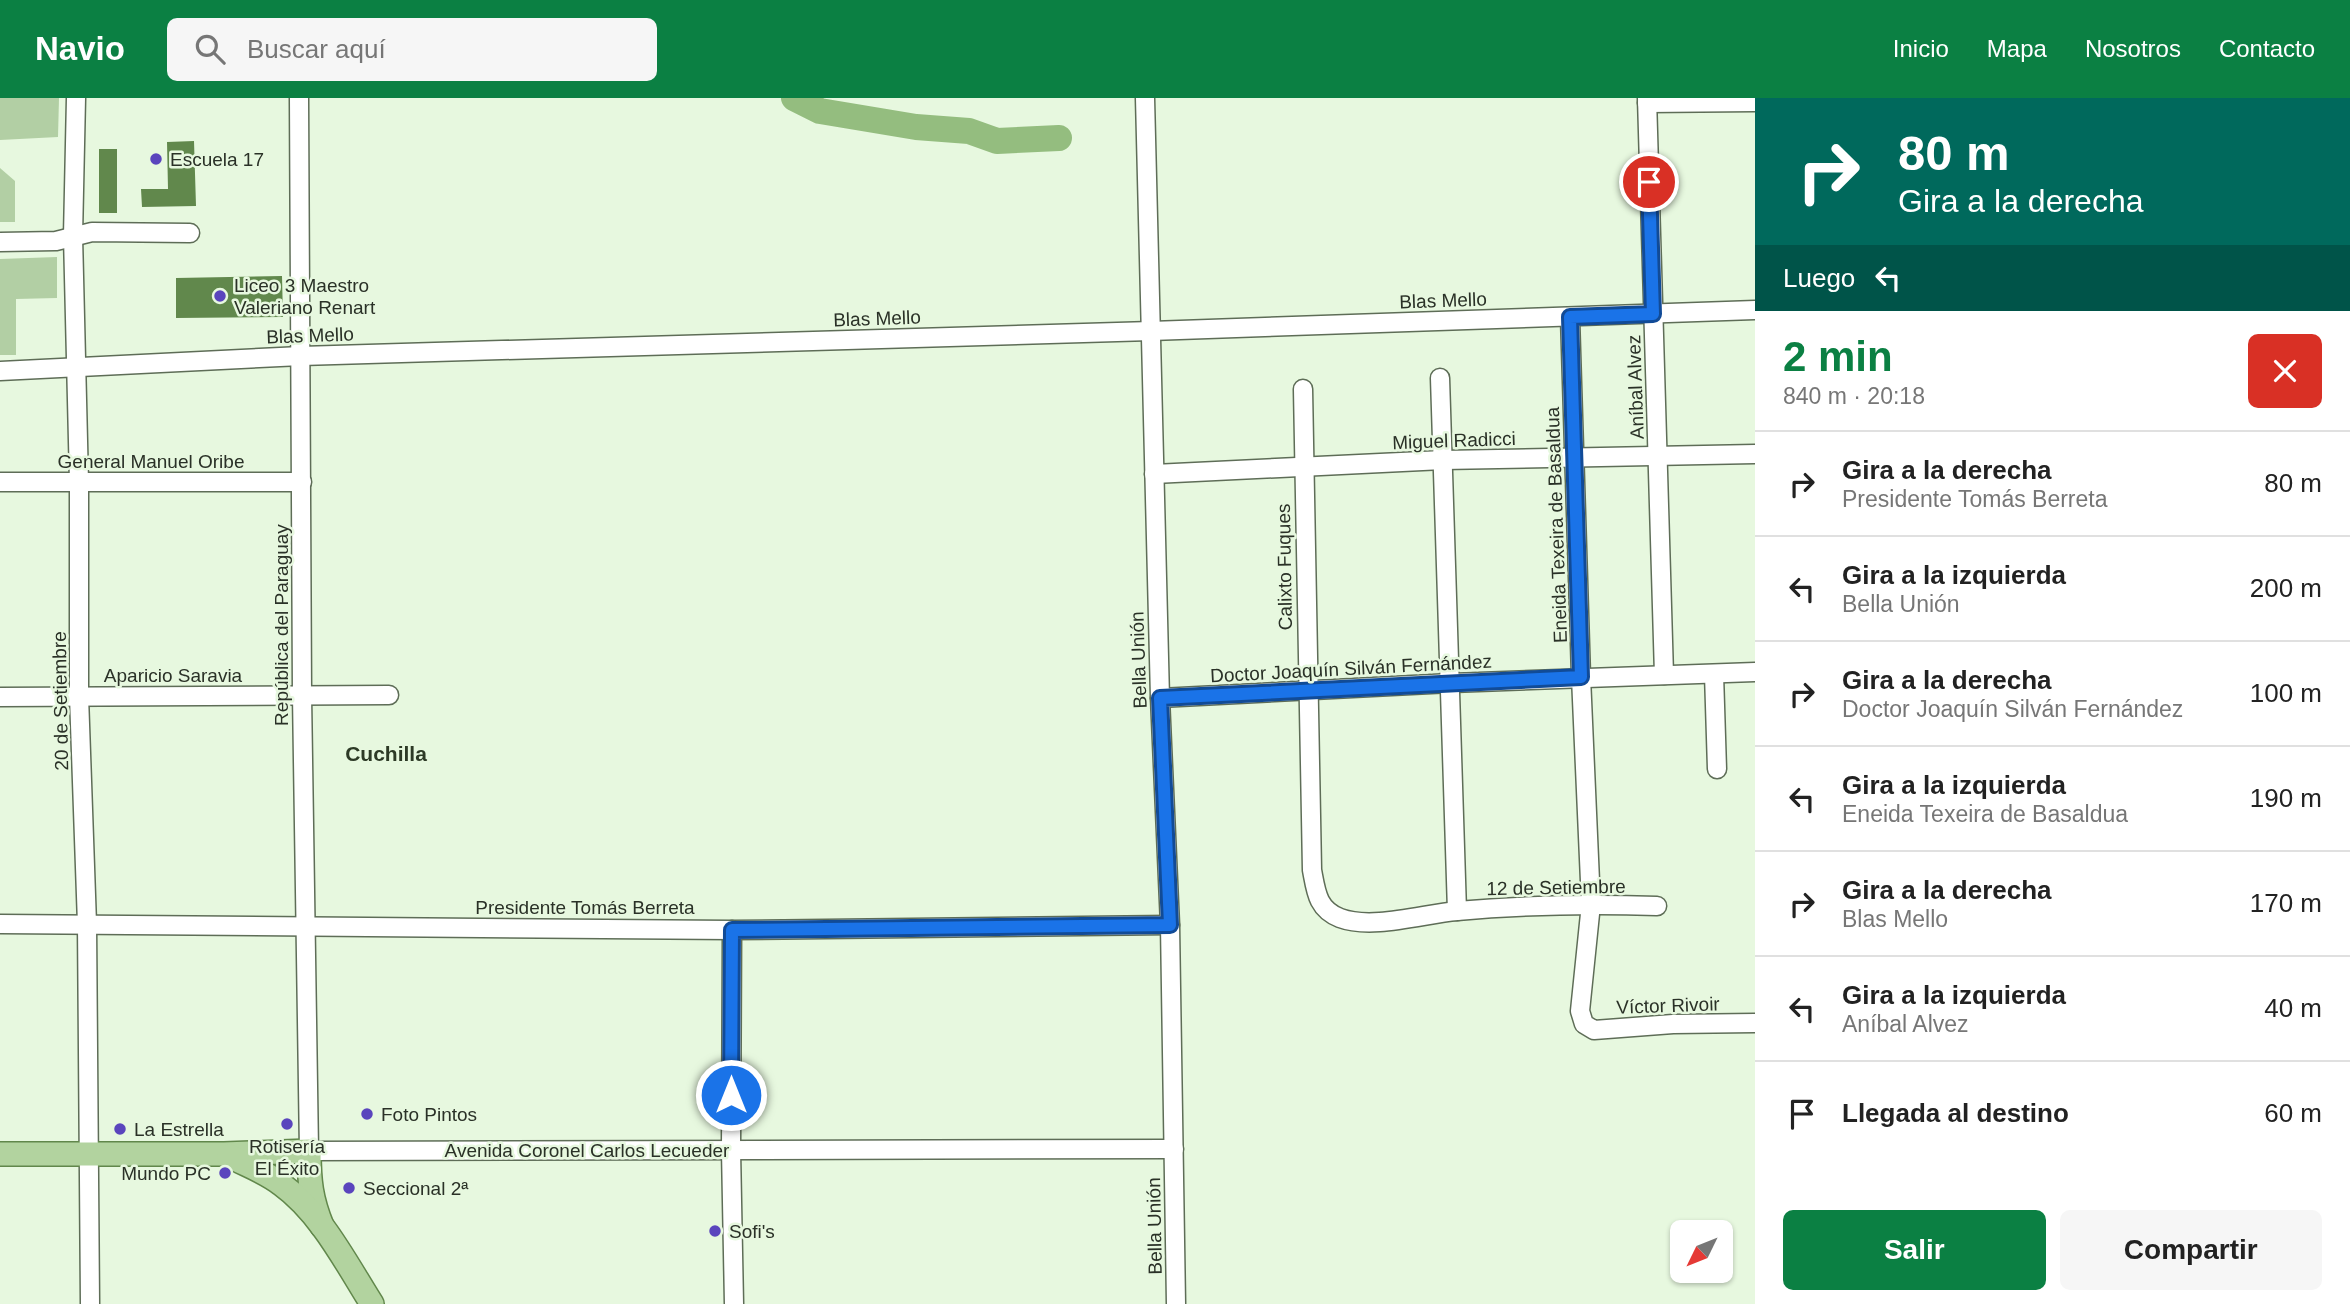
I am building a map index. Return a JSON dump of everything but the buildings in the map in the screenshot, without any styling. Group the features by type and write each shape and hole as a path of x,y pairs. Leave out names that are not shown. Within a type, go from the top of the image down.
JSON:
{"main road":[{"name":"Avenida Coronel Carlos Lecueder","path":"0,1154 223,1154 309,1151"},
{"path":"309,1151 312,1201 322,1226 372,1304"},
{"path":"223,1154 282,1184 322,1226"}],"street":[{"name":"20 de Setiembre","path":"76,98 74,236 79,482 79,696 87,924 90,1304"},
{"name":"República del Paraguay","path":"299,98 302,695 309,1151"},
{"name":"Bella Unión","path":"1145,98 1160,698 1170,925 1176,1304"},
{"path":"1647,101 1755,102"},
{"name":"Aníbal Alvez","path":"1647,101 1664,675"},
{"path":"0,242 56,241 92,232 190,233"},
{"name":"Blas Mello","path":"0,371 301,356 1755,310"},
{"name":"Eneida Texeira de Basaldua","path":"1570,317 1591,904 1580,1012 1584,1024"},
{"path":"1440,378 1457,911"},
{"name":"Calixto Fuques","path":"1303,389 1312,870"},
{"name":"Miguel Radicci","path":"1154,474 1443,460 1755,454"},
{"name":"General Manuel Oribe","path":"0,482 302,482"},
{"name":"Doctor Joaquín Silván Fernández","path":"1160,698 1581,677 1755,672"},
{"path":"1714,674 1717,769"},
{"name":"Aparicio Saravia","path":"0,696 389,695"},
{"name":"12 de Setiembre","path":"1312,870 1319,902 1336,916 1354,922 1457,911 1591,904 1657,906"},
{"name":"Presidente Tomás Berreta","path":"0,924 732,930 1170,925"},
{"path":"732,930 731,1150 734,1304"},
{"name":"Víctor Rivoir","path":"1584,1024 1594,1030 1674,1024 1755,1023"},
{"name":"Avenida Coronel Carlos Lecueder","path":"309,1151 1174,1149"}],"green space":[{"path":"0,98 59,98 58,137 0,140"},
{"path":"0,168 15,181 15,222 0,222"},
{"path":"57,257 57,298 16,299 16,355 0,355 0,259"}],"waterway":[{"path":"794,98 820,111 916,127 969,131 997,141 1059,138"}],"place":[{"name":"Escuela 17","path":"156,159"},
{"name":"Liceo 3 Maestro Valeriano Renart","path":"220,296"},
{"name":"Foto Pintos","path":"367,1114"},
{"name":"Rotisería El Éxito","path":"287,1124"},
{"name":"La Estrella","path":"120,1129"},
{"name":"Mundo PC","path":"225,1173"},
{"name":"Seccional 2ª","path":"349,1188"},
{"name":"Sofi's","path":"715,1231"}],"district":[{"name":"Cuchilla","path":"386,754"}],"route":[{"path":"731,1095 732,930 1170,925 1160,698 1581,677 1570,317 1653,314 1649,182"}]}
